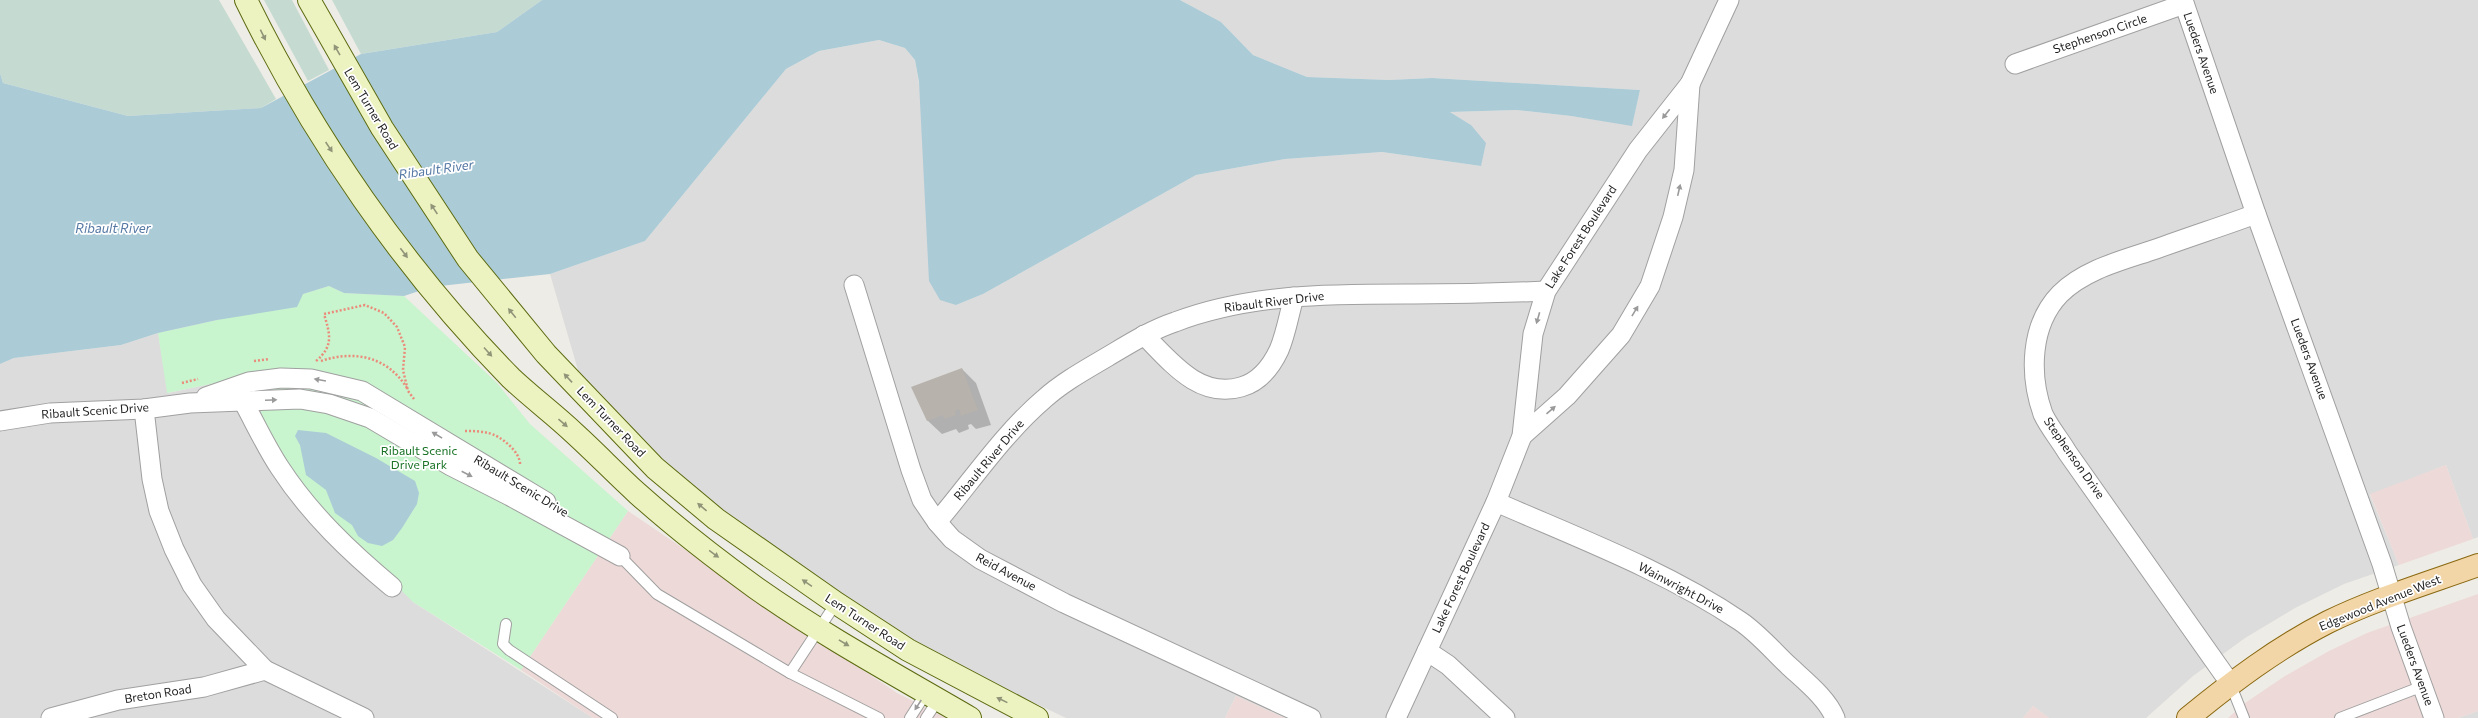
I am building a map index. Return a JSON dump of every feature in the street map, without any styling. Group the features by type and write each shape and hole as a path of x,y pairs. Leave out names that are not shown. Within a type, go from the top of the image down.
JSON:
{"main road":[{"path":"246,0 267,43 317,129 373,211 432,291 513,379 573,432 644,499 756,587 819,628 970,718"},
{"name":"Lem Turner Road","path":"309,0 382,128 425,196 468,259 546,354 655,468 716,519 836,603 908,650 1037,718"},
{"name":"Edgewood Avenue West","path":"2188,718 2230,683 2272,654 2328,622 2392,596 2478,566"}],"street":[{"name":"Lake Forest Boulevard","path":"1396,718 1496,502 1522,436 1534,334 1546,291 1638,150 1690,84 1729,0"},
{"name":"Stephenson Circle","path":"2016,64 2183,2"},
{"name":"Lueders Avenue","path":"2183,2 2256,214 2382,564 2434,718"},
{"name":"Lake Forest Boulevard","path":"1522,436 1567,396 1621,335 1650,286 1673,217 1684,170 1690,84"},
{"name":"Stephenson Drive","path":"2230,683 2068,452 2044,415 2034,383 2034,353 2046,316 2060,294 2084,276 2109,265 2256,214"},
{"name":"Reid Avenue","path":"854,285 911,470 922,500 937,522 952,539 980,559 1064,603 1310,718"},
{"name":"Ribault River Drive","path":"937,522 1014,429 1043,399 1075,376 1144,335 1174,322 1206,311 1242,303 1294,297 1337,294 1483,294 1546,291"},
{"path":"1144,335 1182,373 1206,388 1227,391 1248,385 1265,373 1279,350 1294,297"},
{"name":"Ribault Scenic Drive","path":"190,403 249,382 281,378 311,379 362,391 589,528 620,556"},
{"name":"Ribault Scenic Drive","path":"0,421 50,413 144,409 190,403 300,399 329,404 370,418 451,466 510,496 620,556"},
{"path":"243,401 279,468 308,505 350,552 392,587"},
{"path":"144,409 152,479 159,511 174,549 192,585 216,619 265,670 364,718"},
{"name":"Wainwright Drive","path":"1496,502 1620,556 1703,598 1742,622 1805,681 1832,711 1835,718"},
{"path":"1427,652 1448,665 1505,718"},
{"name":"Breton Road","path":"51,718 118,700 204,687 265,670"}],"lane":[{"name":"Ribault Scenic Drive","path":"620,556 657,594 790,673 879,718"},
{"path":"790,673 836,603"},
{"path":"506,624 503,644 509,650 612,718"},
{"path":"2230,683 2244,718"},
{"path":"2340,718 2423,686"},
{"path":"910,718 932,696"},
{"path":"926,718 932,696"}],"path":[{"path":"314,363 344,355 366,357 395,373 408,391"}],"shaded area":[{"path":"1180,0 2478,0 2478,537 2473,539 2446,465 2370,495 2399,565 2344,584 2295,608 2245,638 2193,676 2146,718 2049,718 2033,706 2023,718 1285,718 1236,696 1225,718 1066,718 958,666 878,619 715,506 656,456 580,377 550,274 645,241 786,69 819,51 879,40 905,48 915,60 956,305 983,294 1196,175 1285,159 1382,152 1481,166 1471,125 1450,112 1516,110 1632,125 1640,90 1432,78 1389,80 1307,77 1253,55 1221,22"},
{"path":"158,333 168,393 254,375 413,602 593,718 0,718 0,364 14,358 121,345"},
{"path":"2446,465 2473,539 2399,565 2370,494"},
{"path":"628,511 897,693 946,718 593,718 521,670"},
{"path":"2478,594 2478,711 2458,718 2228,718 2245,703 2285,676 2329,651 2367,633"},
{"path":"1236,696 1285,718 1225,718"},
{"path":"2033,706 2049,718 2023,718"},
{"path":"2478,711 2478,718 2458,718"}],"green space":[{"path":"0,0 219,0 276,99 261,108 128,116 3,83 0,73"},
{"path":"264,0 292,0 329,70 308,81"},
{"path":"332,0 542,0 497,32 361,54"},
{"name":"Ribault Scenic Drive Park","path":"329,286 344,293 404,296 497,383 530,424 628,511 521,670 413,602 342,532 299,482 263,422 254,375 167,393 158,333 217,320"}],"water":[{"name":"Ribault River","path":"542,0 1180,0 1221,22 1253,55 1307,77 1389,80 1432,78 1640,90 1632,126 1571,116 1516,110 1450,112 1471,125 1486,143 1481,166 1382,152 1285,159 1196,175 983,294 956,305 940,300 929,281 919,82 915,60 905,48 879,40 819,51 786,69 645,241 550,274 431,287 404,296 344,293 329,286 303,294 297,307 217,320 158,333 121,345 14,358 0,364 0,73 3,83 128,116 261,108 361,54 497,32"},
{"path":"298,430 326,433 376,458 415,481 419,493 417,504 393,540 382,546 368,543 358,536 352,525 335,513 326,490 306,475 300,445 295,436"}],"building":[{"path":"962,368 978,410 961,416 959,409 955,411 956,415 944,419 943,415 927,421 911,387"}]}
